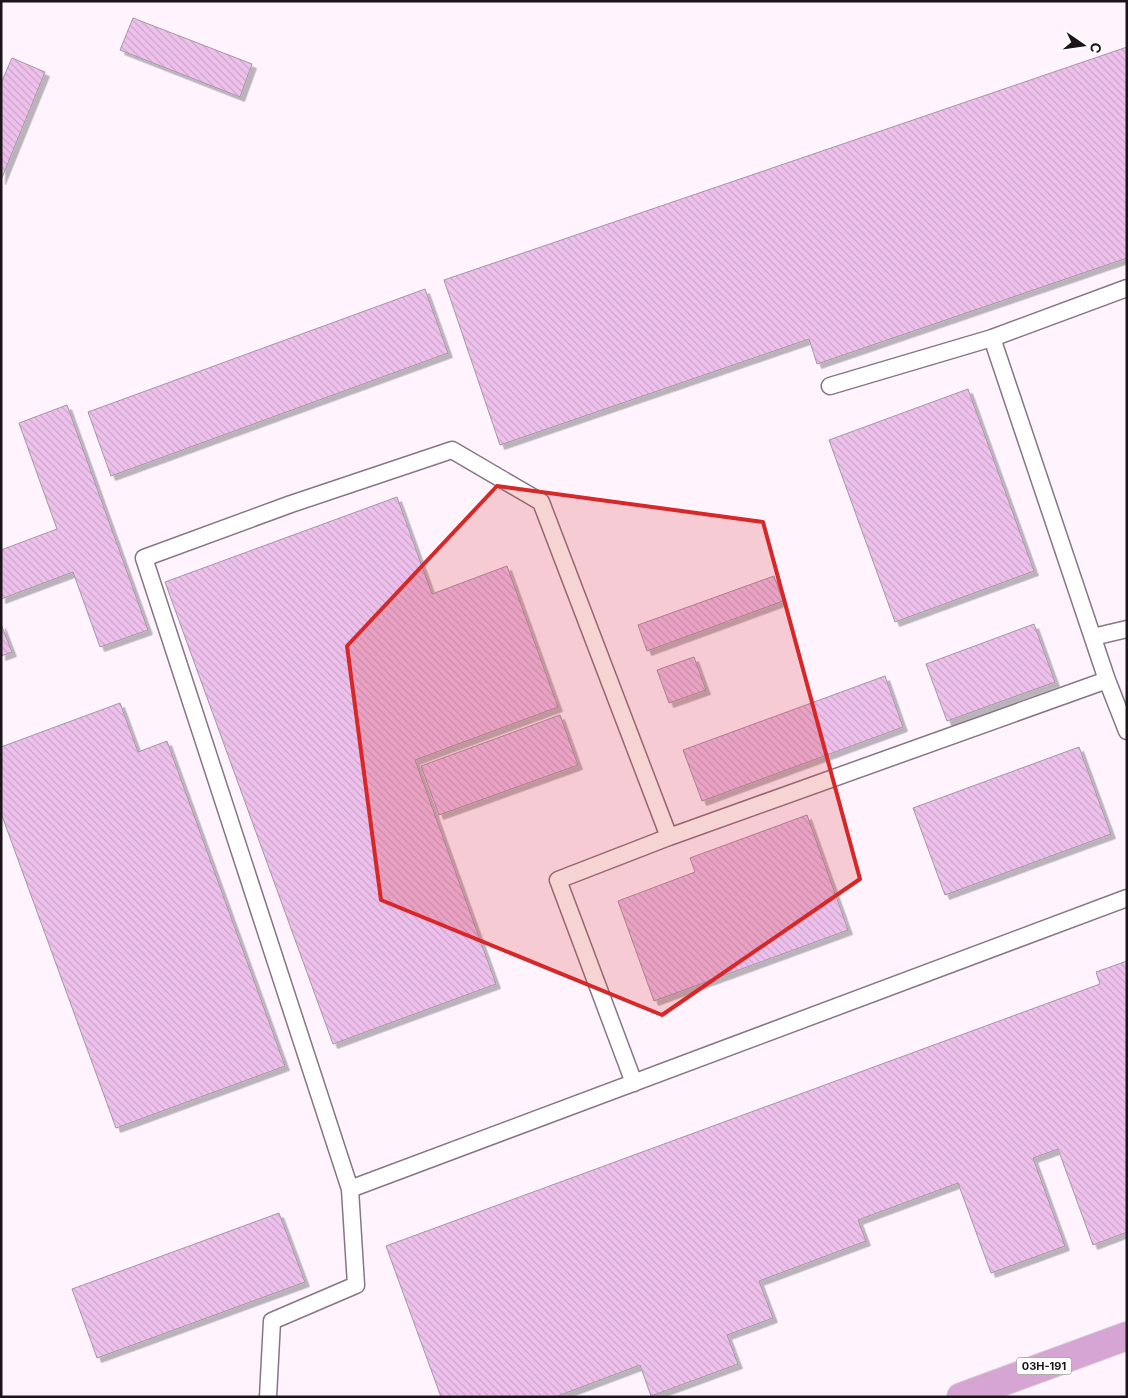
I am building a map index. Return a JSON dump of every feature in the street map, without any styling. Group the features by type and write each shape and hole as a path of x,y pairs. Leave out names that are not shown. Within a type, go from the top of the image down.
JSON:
{"main road":[{"name":"03Н-191","path":"961,1397 1127,1336"}],"lane":[{"path":"830,386 992,338 1127,288"},
{"path":"992,338 1107,680 1127,731"},
{"path":"268,1397 272,1321 356,1284 350,1189 144,558 291,504 452,450 541,502 669,837"},
{"path":"1093,637 1127,630"},
{"path":"634,1083 558,880 669,837 1107,680"},
{"path":"350,1189 1127,898"}],"highlighted area":[{"path":"497,486 763,522 860,879 662,1015 381,900 347,646"}],"building":[{"path":"133,18 252,64 240,97 120,50"},
{"path":"1127,47 1127,258 817,364 809,339 500,445 444,280"},
{"path":"12,58 45,72 1,180 1,83"},
{"path":"425,289 448,353 111,476 88,412"},
{"path":"968,389 1034,571 895,622 829,440"},
{"path":"67,405 148,630 100,647 73,572 1,599 1,550 57,529 19,423"},
{"path":"397,497 432,594 507,566 558,707 415,760 496,984 333,1044 165,582"},
{"path":"774,576 783,601 647,651 638,625"},
{"path":"1,624 12,652 1,656"},
{"path":"1034,624 1055,682 947,721 926,664"},
{"path":"694,657 706,690 669,703 657,670"},
{"path":"885,676 903,727 702,801 683,750"},
{"path":"120,703 138,752 167,741 285,1066 116,1128 1,813 1,747"},
{"path":"560,715 578,765 439,815 421,766"},
{"path":"1079,747 1111,834 945,895 913,808"},
{"path":"807,815 848,930 654,1001 618,901 695,872 690,858"},
{"path":"1127,961 1127,1232 1093,1245 1058,1149 1033,1158 1065,1246 991,1273 958,1183 858,1220 866,1241 759,1281 773,1318 727,1335 738,1364 651,1396 640,1365 555,1397 441,1397 386,1246 1100,984 1096,972"},
{"path":"279,1213 305,1282 97,1358 72,1289"}]}
